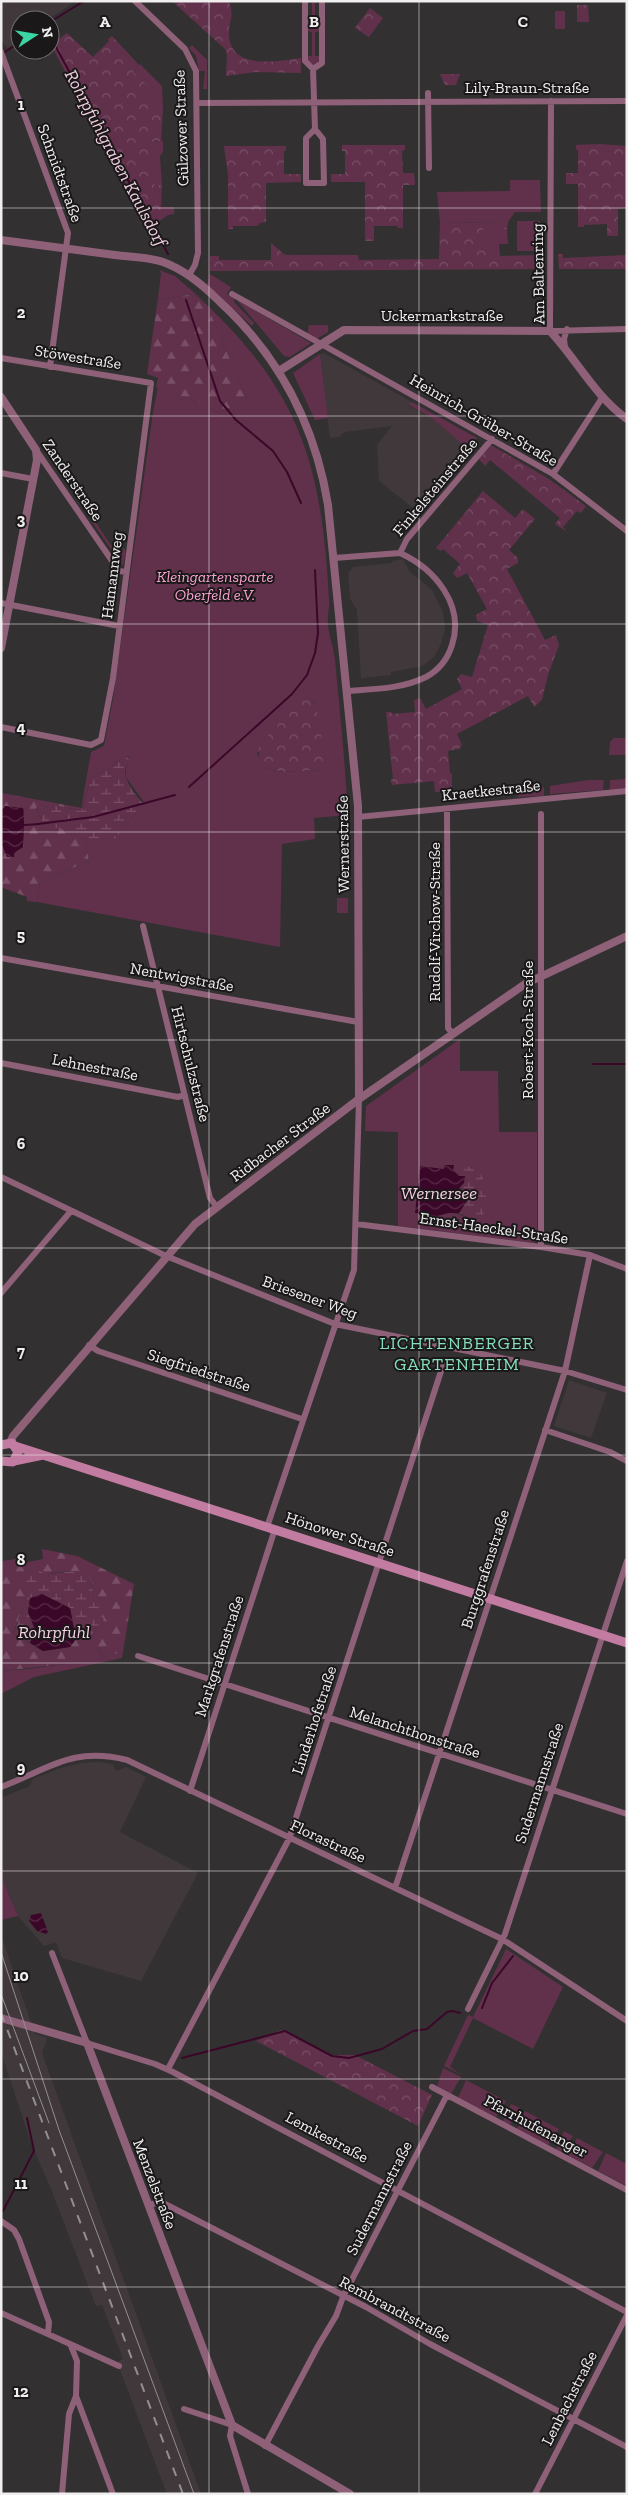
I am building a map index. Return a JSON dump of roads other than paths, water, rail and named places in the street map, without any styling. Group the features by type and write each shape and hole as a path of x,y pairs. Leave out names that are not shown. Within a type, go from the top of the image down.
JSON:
{"main road":[{"name":"Hönower Straße","path":"9,1444 627,1643"},
{"path":"5,1462 18,1454 9,1444"},
{"name":"Hönower Straße","path":"5,1462 45,1455"}],"street":[{"name":"Gülzower Straße","path":"135,1 180,44 190,57 197,76 198,256 189,275"},
{"path":"305,1 305,61 313,69 314,103 314,129 306,138 306,183 324,183 323,138 314,129"},
{"path":"313,69 322,63 322,1"},
{"name":"Schmidtstraße","path":"1,52 68,234 50,367"},
{"path":"428,93 429,168"},
{"name":"Am Baltenring","path":"551,101 550,330 565,347 588,382 602,398 627,419"},
{"name":"Lily-Braun-Straße","path":"197,103 627,101"},
{"path":"1,240 161,261 189,275 250,331 280,372 320,345"},
{"name":"Heinrich-Grüber-Straße","path":"232,294 553,474 627,531"},
{"name":"Uckermarkstraße","path":"320,345 344,330 627,328"},
{"path":"565,347 564,339 568,329"},
{"name":"Stöwestraße","path":"1,358 151,383"},
{"name":"Wernerstraße","path":"280,372 308,425 319,459 328,504 358,817 359,1099 354,1270 335,1324"},
{"name":"Hamannweg","path":"1,727 91,744 101,740 113,678 151,383"},
{"name":"Zanderstraße","path":"1,397 119,571 126,572"},
{"path":"553,474 602,398"},
{"name":"Finkelsteinstraße","path":"400,553 407,538 492,439"},
{"path":"1,648 5,604 33,479 36,450"},
{"path":"1,473 33,479"},
{"path":"334,558 400,553 427,572 445,590 453,607 456,622 449,654 428,676 414,683 398,687 347,691"},
{"path":"5,604 120,626"},
{"name":"Kraetkestraße","path":"358,817 627,791"},
{"name":"Rudolf-Virchow-Straße","path":"447,808 448,1028 453,1034"},
{"name":"Robert-Koch-Straße","path":"540,814 541,1247"},
{"name":"Hirtschulzstraße","path":"143,926 210,1198 217,1207"},
{"name":"Ridbacher Straße","path":"9,1444 13,1436 49,1390 195,1224 359,1099 519,988 627,936"},
{"name":"Nentwigstraße","path":"1,958 358,1022"},
{"name":"Lehnestraße","path":"1,1063 178,1096 185,1095"},
{"name":"Briesener Weg","path":"1,1178 166,1256 335,1324 565,1371 627,1390"},
{"path":"1,1293 70,1211"},
{"name":"Ernst-Haeckel-Straße","path":"356,1224 590,1255 627,1269"},
{"name":"Burggrafenstraße","path":"396,1888 565,1371 590,1255"},
{"name":"Markgrafenstraße","path":"190,1791 271,1528 302,1419 335,1324"},
{"name":"Siegfriedstraße","path":"89,1345 98,1351 302,1419"},
{"name":"Linderhofstraße","path":"168,2070 290,1838 444,1362"},
{"path":"545,1430 610,1452 627,1461"},
{"name":"Sudermannstraße","path":"468,2009 502,1939 627,1561"},
{"name":"Melanchthonstraße","path":"138,1656 627,1814"},
{"name":"Florastraße","path":"1,1787 71,1758 98,1755 127,1760 502,1939 626,2020"},
{"name":"Menzelstraße","path":"52,1953 232,2425"},
{"name":"Lemkestraße","path":"1,2018 168,2070 627,2314"},
{"name":"Pfarrhufenanger","path":"432,2087 627,2190"},
{"name":"Sudermannstraße","path":"265,2446 336,2316 344,2296 447,2095"},
{"name":"Rembrandtstraße","path":"148,2204 160,2202 171,2207 344,2296 627,2447"},
{"path":"1,2221 9,2226 18,2239 49,2322 48,2334"},
{"path":"1,2313 119,2366"},
{"name":"Lenbachstraße","path":"535,2494 627,2314"},
{"path":"62,2494 69,2414 76,2396 77,2361 71,2346"},
{"path":"76,2396 113,2494"},
{"path":"184,2409 232,2425 350,2494"},
{"path":"232,2425 230,2436 248,2494"}],"water":[{"path":"5,806 23,808 24,824 40,823 40,825 24,826 23,847 14,853 14,857 7,857 1,842 2,810"},
{"name":"Wernersee","path":"445,1165 454,1165 453,1170 459,1176 465,1176 464,1183 459,1188 462,1196 468,1199 459,1213 437,1216 415,1213 420,1166 444,1169"},
{"name":"Rohrpfuhl","path":"42,1594 70,1608 76,1639 70,1647 43,1651 30,1643 35,1630 28,1612 30,1598"},
{"path":"41,1913 48,1932 46,1934 37,1931 29,1921 31,1915"}],"waterway":[{"path":"60,16 84,1"},
{"path":"5,52 10,49"},
{"name":"Rohrpfuhlgraben Kaulsdorf","path":"60,54 168,254"},
{"name":"Rohrpfuhlgraben Kaulsdorf","path":"186,300 220,401 236,420 273,451 287,472 301,503"},
{"name":"Rohrpfuhlgraben Kaulsdorf","path":"189,787 292,694 307,675 315,653 318,633 315,570"},
{"name":"Rohrpfuhlgraben Kaulsdorf","path":"38,824 93,817 175,795"},
{"path":"593,1064 627,1064"},
{"path":"482,2008 492,1983 513,1956"},
{"path":"182,2058 285,2031 332,2056 349,2058 382,2049 413,2031 427,2029 447,2012 460,2013"},
{"path":"3,2211 34,2151 27,2118"}],"tram line":[{"path":"1,1952 59,2130 194,2494"},
{"path":"1,1994 49,2123"}],"railway":[{"path":"1,2013 183,2494"}],"district":[{"name":"LICHTENBERGER GARTENHEIM","path":"457,1354"}],"park label":[{"name":"Kleingartensparte Oberfeld e.V.","path":"215,585"}]}
